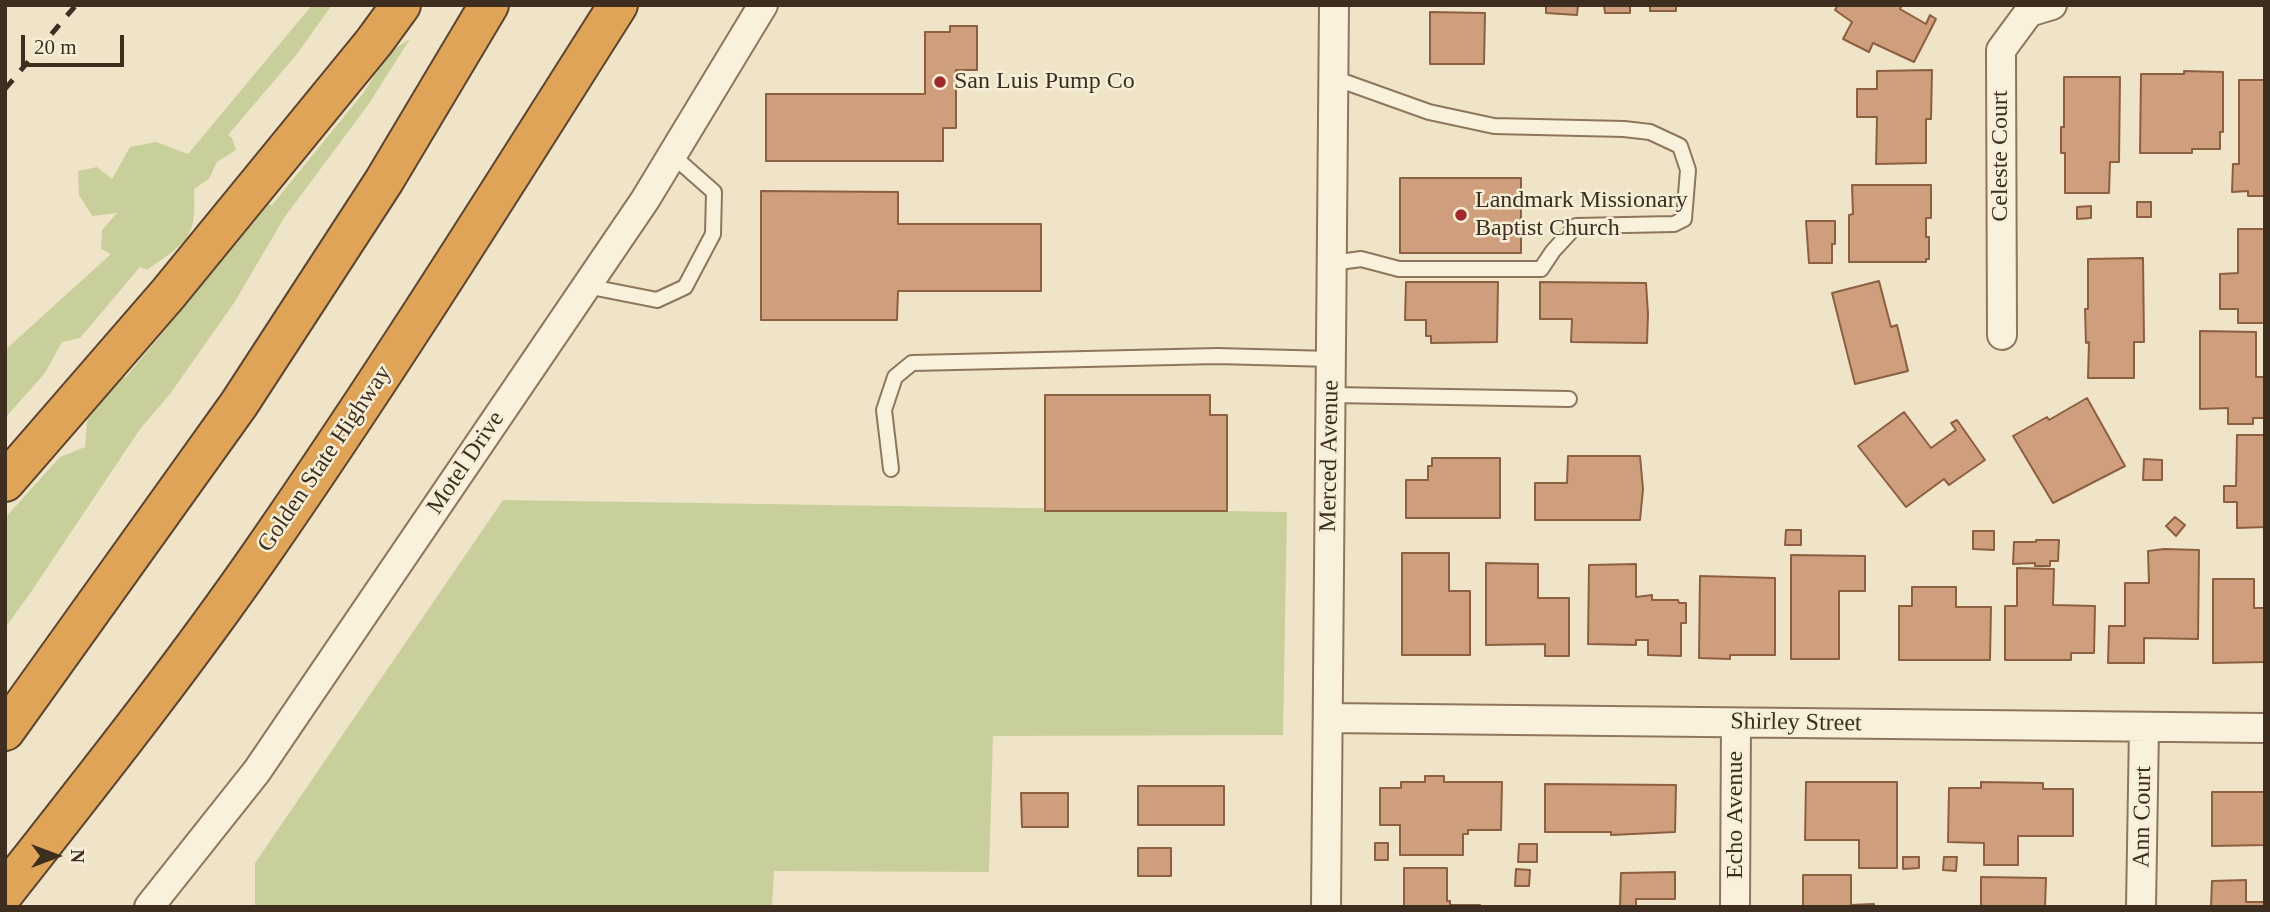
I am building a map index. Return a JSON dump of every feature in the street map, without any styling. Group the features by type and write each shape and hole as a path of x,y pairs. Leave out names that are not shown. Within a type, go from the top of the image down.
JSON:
{"highway":[{"path":"5,482 168,294 401,5"},
{"path":"5,731 239,404 384,181 489,5"},
{"name":"Golden State Highway","path":"5,892 141,719 262,553 406,340 618,5"}],"street":[{"name":"Motel Drive","path":"149,907 257,771 586,286 672,155 763,5"},
{"name":"Merced Avenue","path":"1325,907 1334,5"},
{"name":"Celeste Court","path":"2002,335 2001,50 2029,12 2052,5"},
{"name":"Shirley Street","path":"1328,718 2265,728"},
{"name":"Echo Avenue","path":"1735,907 1736,723"},
{"name":"Ann Court","path":"2141,907 2144,728"}],"lane":[{"path":"1332,263 1361,259 1399,269 1541,269 1576,226 1674,224 1684,219 1688,170 1679,146 1650,132 1494,126 1429,112 1334,78"},
{"path":"586,286 657,300 685,287 713,234 714,192 672,155"},
{"path":"891,469 884,410 895,377 912,363 1217,356 1331,359"},
{"path":"1331,396 1569,399"}],"green space":[{"path":"312,5 332,5 297,54 228,135 232,138 236,150 217,162 209,179 194,189 193,219 186,238 180,246 147,270 140,267 80,338 62,342 45,373 5,418 5,350 111,254 101,249 102,230 117,213 92,216 79,195 78,171 97,167 112,179 130,147 156,142 188,154"},
{"path":"410,39 368,105 284,218 234,303 170,394 140,429 5,628 5,518 60,457 85,447 88,412 117,378 126,377 269,204 272,205 364,92 389,52"},
{"path":"503,500 1287,512 1283,735 993,736 989,872 774,871 772,907 255,907 255,863"}],"building":[{"path":"1546,5 1578,5 1577,15 1546,13"},
{"path":"1604,5 1630,5 1630,13 1605,13"},
{"path":"1650,5 1676,5 1676,11 1650,11"},
{"path":"1838,5 1902,5 1900,9 1926,24 1930,15 1936,19 1914,62 1873,43 1869,52 1843,39 1852,22 1835,10"},
{"path":"1430,12 1485,13 1484,64 1430,64"},
{"name":"San Luis Pump Co","path":"950,26 977,26 977,70 956,70 956,128 943,128 943,161 766,161 766,94 925,94 925,32 950,32"},
{"path":"1932,70 1931,119 1926,119 1926,163 1876,164 1877,117 1857,117 1857,89 1877,89 1877,71"},
{"path":"2184,71 2223,72 2223,132 2220,132 2220,149 2192,149 2192,153 2140,153 2141,74 2184,74"},
{"path":"2064,77 2120,77 2119,162 2110,162 2109,193 2065,193 2065,153 2061,153"},
{"path":"2239,80 2265,80 2265,196 2248,196 2248,191 2232,192 2233,164 2239,164"},
{"name":"Landmark Missionary Baptist Church","path":"1400,178 1521,178 1521,253 1400,253"},
{"path":"1852,185 1931,185 1931,218 1926,218 1929,259 1926,259 1926,262 1849,262 1849,215 1853,214"},
{"path":"761,191 898,192 898,224 1041,224 1041,291 898,291 897,320 761,320"},
{"path":"2137,202 2151,202 2151,217 2137,217"},
{"path":"2091,206 2091,218 2077,219 2077,207"},
{"path":"1806,221 1835,221 1832,263 1809,263"},
{"path":"2238,229 2265,229 2265,323 2238,323 2238,309 2220,309 2220,274 2238,273"},
{"path":"2143,258 2144,342 2134,342 2134,378 2088,378 2089,342 2086,343 2085,309 2088,309 2088,259"},
{"path":"1879,281 1891,327 1897,325 1908,371 1855,384 1832,293"},
{"path":"1406,282 1498,282 1497,342 1431,343 1431,336 1426,336 1426,320 1405,320"},
{"path":"1540,282 1646,283 1647,343 1571,342 1572,319 1540,319"},
{"path":"2200,331 2256,332 2256,377 2265,377 2265,418 2253,418 2253,424 2228,424 2228,408 2200,409"},
{"path":"1045,395 1210,395 1210,415 1227,415 1227,511 1045,511"},
{"path":"2087,398 2125,466 2053,503 2013,436 2047,417 2049,420"},
{"path":"1904,412 1931,448 1956,430 1951,423 1957,420 1985,460 1949,485 1944,479 1906,507 1858,446"},
{"path":"2237,435 2265,435 2265,527 2237,528 2237,502 2224,502 2224,486 2236,486"},
{"path":"1568,456 1640,456 1643,489 1640,520 1535,520 1535,483 1567,483"},
{"path":"1432,458 1500,458 1500,518 1406,518 1406,480 1428,480 1428,466 1432,466"},
{"path":"2144,459 2162,460 2162,480 2143,480"},
{"path":"2175,517 2185,525 2176,536 2166,526"},
{"path":"1786,530 1801,530 1801,545 1785,545"},
{"path":"1973,531 1994,531 1994,550 1973,549"},
{"path":"2059,540 2058,561 2050,561 2050,566 2035,566 2035,563 2013,564 2014,542"},
{"path":"2199,550 2198,639 2144,638 2144,663 2108,663 2109,626 2125,626 2125,583 2149,583 2148,551"},
{"path":"1402,553 1449,553 1449,591 1470,591 1470,655 1402,655"},
{"path":"1791,555 1865,556 1865,591 1839,591 1839,659 1791,659"},
{"path":"1486,563 1538,564 1538,598 1569,598 1569,656 1545,656 1545,644 1486,645"},
{"path":"1636,564 1636,597 1652,595 1652,600 1678,600 1679,603 1686,603 1686,623 1681,623 1681,656 1648,655 1648,640 1636,640 1636,645 1588,644 1589,565"},
{"path":"2017,568 2054,569 2053,605 2095,606 2094,653 2071,653 2071,660 2005,660 2005,606 2017,606"},
{"path":"1700,576 1775,578 1775,655 1730,655 1730,659 1699,658"},
{"path":"2213,579 2254,579 2254,608 2265,608 2265,662 2213,663"},
{"path":"1912,587 1956,587 1956,607 1991,607 1990,660 1899,660 1899,606 1912,606"},
{"path":"1425,776 1444,776 1444,782 1502,782 1501,830 1468,830 1468,834 1463,834 1463,855 1400,855 1400,825 1380,825 1380,788 1401,788 1401,782 1425,782"},
{"path":"1806,782 1897,782 1897,868 1859,868 1859,840 1805,840"},
{"path":"1981,782 2043,783 2043,789 2073,789 2073,836 2018,836 2018,865 1984,865 1984,843 1948,842 1949,788 1981,788"},
{"path":"1545,784 1676,785 1675,832 1611,835 1611,832 1545,832"},
{"path":"1138,786 1224,786 1224,825 1138,825"},
{"path":"2212,792 2265,792 2265,845 2212,846"},
{"path":"1021,793 1068,793 1068,827 1022,827"},
{"path":"1375,843 1388,843 1388,860 1375,860"},
{"path":"1519,844 1537,844 1537,862 1518,862"},
{"path":"1138,848 1171,848 1171,876 1138,876"},
{"path":"1903,857 1919,857 1919,868 1903,869"},
{"path":"1944,857 1957,857 1956,871 1943,870"},
{"path":"1404,868 1447,868 1447,901 1450,901 1450,905 1480,907 1404,907"},
{"path":"1516,869 1530,870 1529,886 1515,886"},
{"path":"1675,872 1675,899 1636,899 1636,907 1620,907 1621,873"},
{"path":"1803,875 1851,875 1851,905 1874,904 1874,907 1803,907"},
{"path":"1981,877 2046,878 2045,907 1981,907"},
{"path":"2246,880 2246,902 2265,902 2265,907 2211,907 2212,881"}],"railway":[{"path":"5,89 76,5"}],"place":[{"name":"San Luis Pump Co","path":"940,82"},
{"name":"Landmark Missionary Baptist Church","path":"1461,215"}]}
